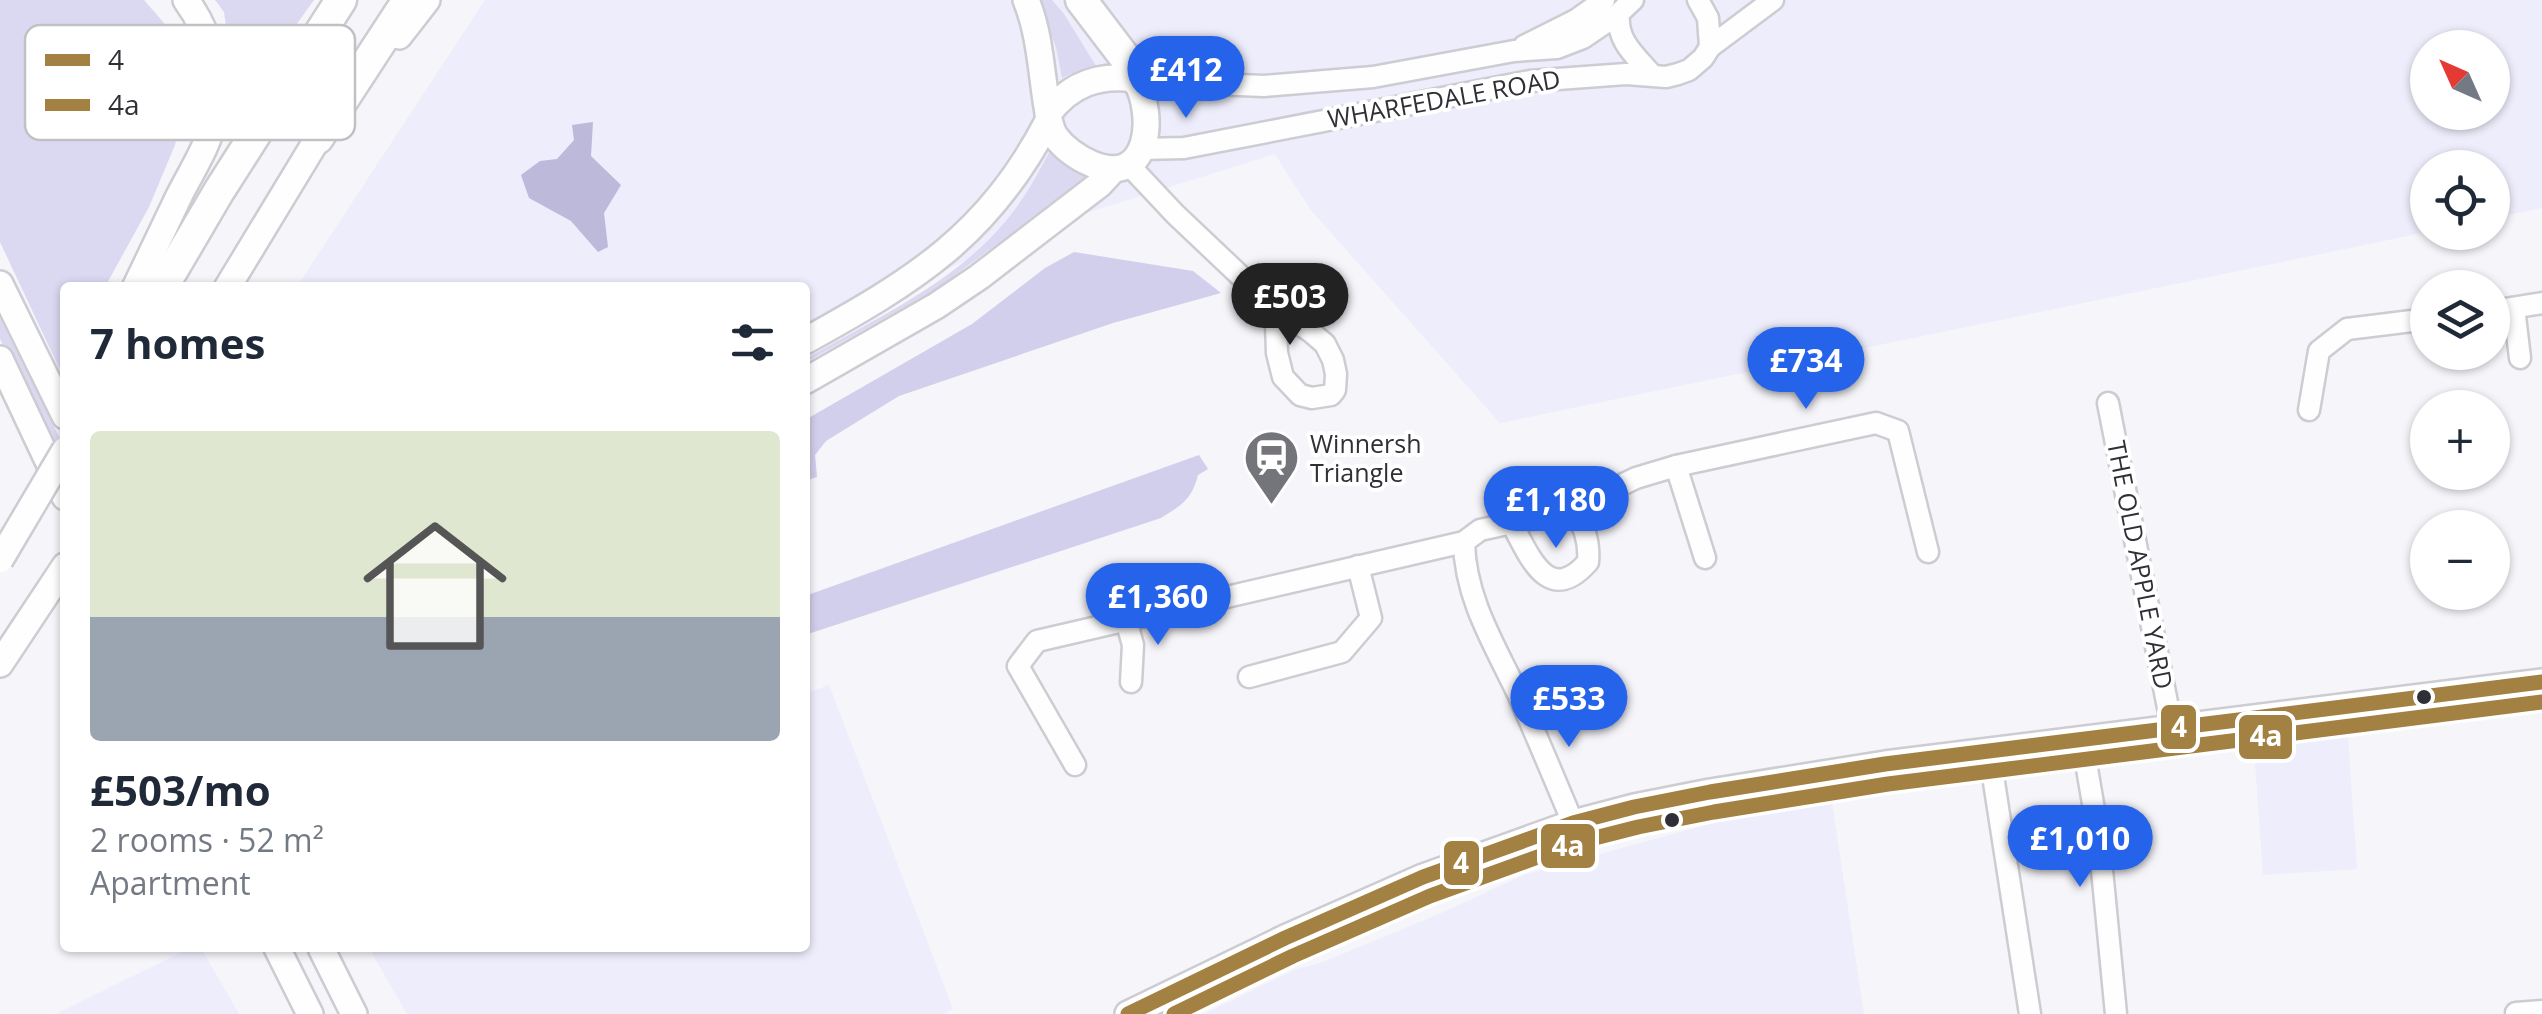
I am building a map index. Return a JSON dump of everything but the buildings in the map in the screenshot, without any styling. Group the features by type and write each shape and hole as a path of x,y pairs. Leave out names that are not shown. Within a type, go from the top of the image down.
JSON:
{"highway":[{"path":"325,25 341,0"},
{"path":"355,81 408,0"},
{"path":"1081,0 1118,48 1136,80"},
{"path":"166,282 252,140"}],"main road":[{"path":"186,0 201,25"},
{"path":"355,91 427,0"},
{"path":"1026,0 1036,32 1054,135 1088,163 1128,161"},
{"path":"810,338 872,304 960,240 1032,152 1058,100 1081,84 1111,77 1136,80 1147,111 1146,130 1128,161 979,278 810,378"},
{"path":"138,282 206,140"},
{"path":"231,282 317,140"},
{"path":"0,284 60,406"},
{"path":"0,360 60,486"},
{"path":"0,560 60,458"},
{"path":"0,664 60,574"},
{"path":"1128,1014 1444,869 1574,823 1634,807 1884,764 2542,682"},
{"path":"279,952 310,1014"},
{"path":"323,952 354,1014"}],"street":[{"path":"1698,0 1708,18 1710,47"},
{"path":"1710,47 1773,0"},
{"name":"WHARFEDALE ROAD","path":"1136,80 1235,86 1373,78 1514,51 1557,48 1582,38 1619,6"},
{"path":"1619,6 1618,31 1652,75"},
{"name":"WHARFEDALE ROAD","path":"1128,161 1530,81 1614,74 1666,77 1689,70 1710,47"},
{"path":"1128,161 1174,214 1270,304 1324,344 1334,360 1336,374 1336,390 1331,395 1300,395 1283,377 1270,304"},
{"path":"2510,309 2542,303"},
{"path":"2309,410 2319,351 2347,329 2410,321"},
{"path":"2510,330 2520,358"},
{"name":"THE OLD APPLE YARD","path":"2108,403 2172,728"},
{"path":"1075,765 1018,666 1037,641 1464,542 1480,530 1573,506 1636,478 1676,466 1876,422 1898,431 1928,552"},
{"path":"1676,466 1705,558"},
{"path":"1512,524 1536,568 1550,579 1569,578 1588,562 1589,550 1585,529 1573,506"},
{"path":"1464,542 1468,584 1476,608 1574,823"},
{"path":"1249,677 1342,652 1371,618 1358,566"},
{"path":"1126,620 1133,645 1130,682"},
{"path":"2082,739 2100,839 2116,1014"},
{"path":"1989,750 2030,1014"},
{"path":"2516,1013 2542,1010"}],"shaded area":[{"path":"0,0 144,0 165,25 25,25 25,140 176,140 149,207 108,282 60,282 60,370 0,242"},
{"path":"215,0 314,0 296,25 226,25 224,12"},
{"name":"Winnersh Triangle","path":"485,0 2542,0 2542,208 2510,215 2510,150 2410,150 2410,236 1500,423 1310,209 1275,154 1028,231 810,335 810,282 300,282"},
{"path":"1038,0 1052,0 1096,66 1062,78 1056,47"},
{"path":"593,122 591,156 621,185 604,213 608,247 598,252 571,221 529,198 521,175 540,161 557,159 574,140 572,125"},
{"path":"1051,149 1074,169 1094,173 936,289 810,360 810,356 911,299 962,264 1012,214"},
{"path":"1074,252 1193,271 1221,293 1113,323 899,396 826,441 815,455 817,477 810,479 810,417 972,324 1045,268"},
{"path":"0,318 60,439 60,463 0,339"},
{"path":"1199,455 1208,469 1198,475 1185,501 1161,518 810,633 810,594"},
{"path":"829,685 953,1009 943,1014 407,1014 371,952 810,952 810,692"},
{"path":"2348,736 2357,869 2263,875 2254,749"},
{"path":"1832,803 1864,1014 1204,1014 1294,970 1323,962 1524,875 1735,817"},
{"path":"182,952 203,952 239,1014 56,1014"}],"transit line":[{"name":"4","path":"1128,1014 1423,877 1573,823 1634,807 1885,764 2542,682"},
{"name":"4a","path":"1174,1014 1430,896 1579,842 1638,827 1888,784 2542,702"}],"place":[{"name":"Winnersh Triangle","path":"1271,507"}]}
